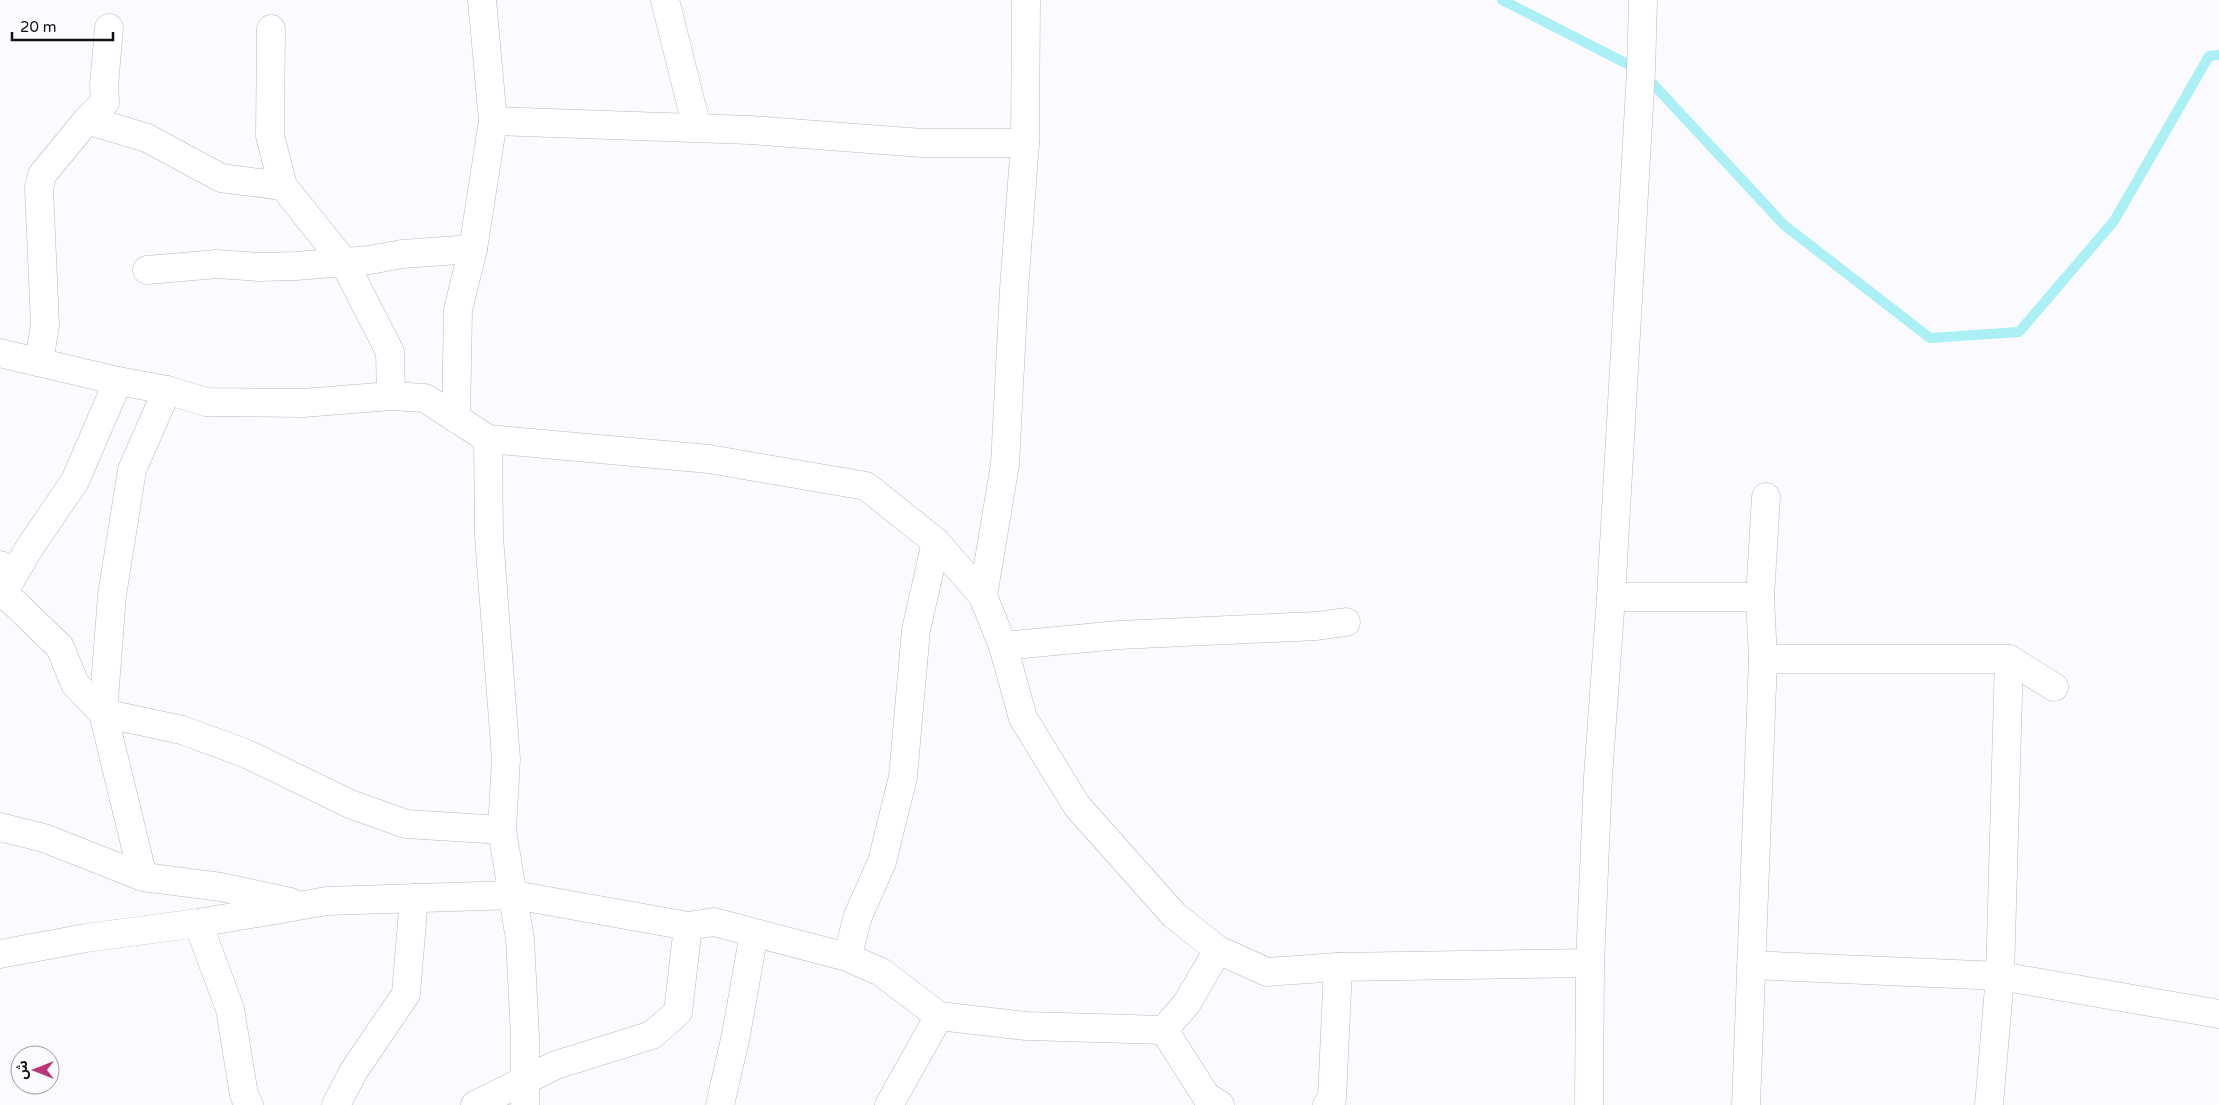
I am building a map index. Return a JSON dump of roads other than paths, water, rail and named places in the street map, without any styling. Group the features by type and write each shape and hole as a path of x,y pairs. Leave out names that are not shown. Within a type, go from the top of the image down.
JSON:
{"street":[{"path":"456,419 458,310 473,249 493,121 482,0"},
{"path":"665,0 697,128"},
{"path":"983,596 1005,464 1014,289 1026,143 1026,0"},
{"path":"1589,1105 1590,963 1598,777 1611,597 1640,81 1642,0"},
{"path":"39,362 45,325 39,188 42,175 87,120 105,102 104,84 109,28"},
{"path":"271,28 270,136 283,186 344,262 390,352 391,396"},
{"path":"87,120 147,138 221,178 283,186"},
{"path":"493,121 750,130 922,143 1026,143"},
{"path":"147,270 217,264 259,267 344,262 402,254 473,249"},
{"path":"0,353 118,381 167,390 206,402 303,403 391,396 426,398 488,439 709,459 866,486 936,542 983,596 1003,646 1023,718 1077,806 1174,915 1218,950 1267,972 1338,967 1590,963"},
{"path":"1,595 30,547 74,482 118,381"},
{"path":"143,877 102,713 112,595 132,470 167,390"},
{"path":"488,439 489,538 506,759 502,830 520,939 525,1036 525,1093"},
{"path":"1746,1105 1763,659 1760,597 1766,497"},
{"path":"848,957 858,916 882,862 903,777 916,630 936,542"},
{"path":"0,565 1,595 60,647 74,684 102,713 182,730 247,754 350,804 406,824 502,830"},
{"path":"1611,597 1760,597"},
{"path":"1003,646 1120,635 1317,626 1346,622"},
{"path":"1763,659 2009,659 2054,687"},
{"path":"1989,1105 2000,976 2009,659"},
{"path":"0,827 44,838 143,877 221,887 304,905"},
{"path":"0,954 86,938 198,923 327,901 514,896 688,926 714,922 848,957 881,972 939,1016 1026,1026 1164,1030"},
{"path":"336,1105 353,1072 406,994 414,898"},
{"path":"198,923 230,1008 244,1095 249,1105"},
{"path":"475,1105 525,1093 556,1065 652,1035 678,1012 688,926"},
{"path":"720,1105 736,1036 754,933"},
{"path":"1164,1030 1187,1003 1218,950"},
{"path":"1751,965 2000,976 2219,1014"},
{"path":"1327,1105 1332,1099 1338,967"},
{"path":"889,1105 939,1016"},
{"path":"1164,1030 1206,1096 1220,1105"}],"waterway":[{"path":"1502,0 1641,71 1784,225 1930,338 2019,332 2114,221 2209,56 2219,55"}]}
